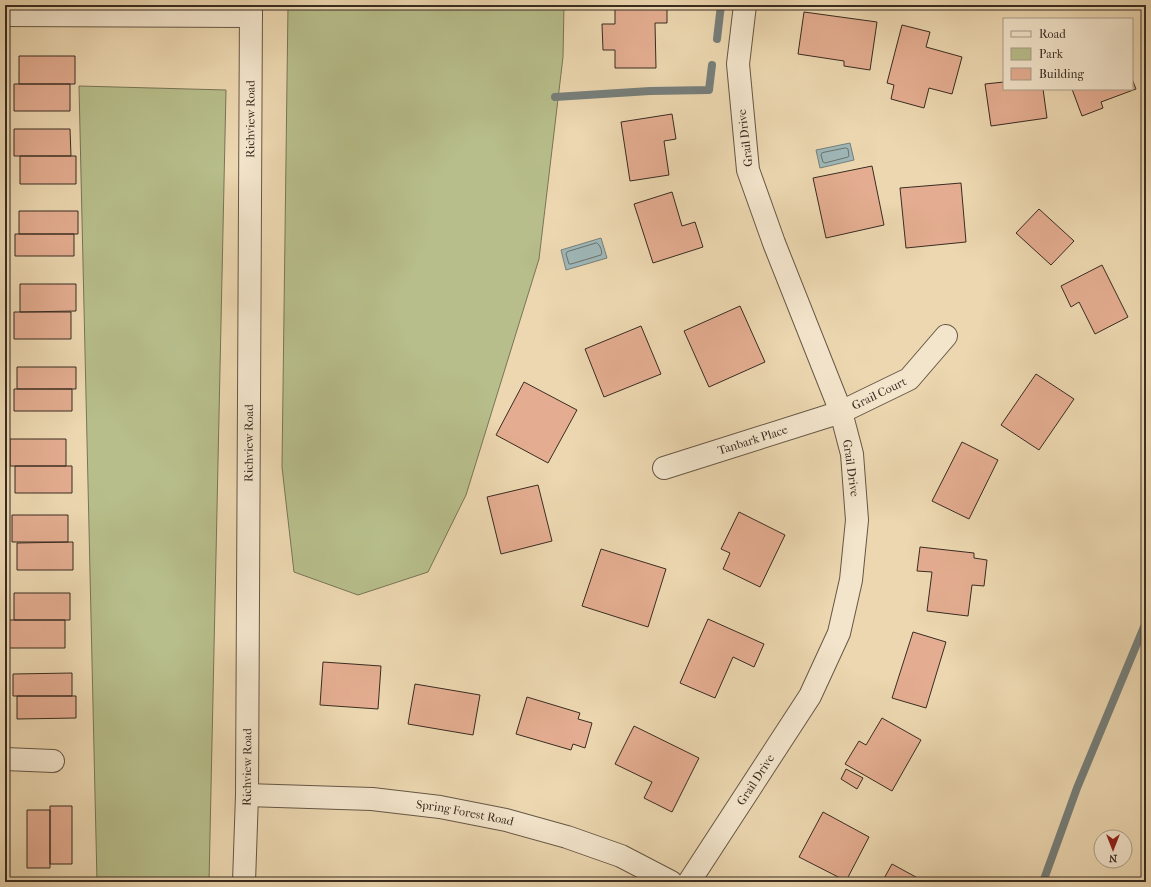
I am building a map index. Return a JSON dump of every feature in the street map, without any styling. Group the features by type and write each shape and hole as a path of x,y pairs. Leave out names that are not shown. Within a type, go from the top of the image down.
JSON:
{"street":[{"name":"Grail Drive","path":"689,882 810,696 839,633 851,580 857,520 852,454 841,412 774,243 748,170 738,64 745,5"},
{"path":"5,15 251,10"},
{"name":"Richview Road","path":"244,882 246,795 251,10"},
{"name":"Grail Court","path":"841,412 909,379 946,336"},
{"name":"Tanbark Place","path":"664,468 841,412"},
{"path":"5,759 53,761"},
{"name":"Spring Forest Road","path":"246,795 372,799 440,807 506,820 567,836 621,856 671,882"}],"green space":[{"path":"288,5 564,5 563,57 539,259 466,495 428,572 358,595 294,572 282,467"},
{"path":"79,86 226,90 209,882 97,882"}],"water":[{"path":"850,143 854,160 820,168 816,150"},
{"path":"601,238 607,258 566,270 561,250"}],"building":[{"path":"615,5 667,5 667,23 655,23 656,68 615,68 615,50 603,50 602,24 615,24"},
{"path":"804,12 877,22 870,70 844,66 844,61 798,54"},
{"path":"902,25 930,32 926,47 962,57 952,94 929,88 924,108 891,99 894,85 887,83"},
{"path":"19,56 75,56 75,84 19,84"},
{"path":"1003,82 1003,90 1043,90 1047,118 991,126 985,84"},
{"path":"1133,82 1136,89 1101,102 1103,108 1082,116 1072,90 1133,90"},
{"path":"14,84 70,84 70,111 14,111"},
{"path":"672,114 676,139 664,141 669,175 630,181 621,122"},
{"path":"14,129 70,129 71,156 14,156"},
{"path":"20,156 76,156 76,184 20,184"},
{"path":"872,166 884,225 826,238 813,178"},
{"path":"961,183 966,242 906,248 900,188"},
{"path":"672,192 682,226 695,222 703,247 653,263 634,204"},
{"path":"1039,209 1074,241 1051,265 1016,233"},
{"path":"19,211 78,211 78,234 19,234"},
{"path":"15,234 74,234 74,256 15,256"},
{"path":"1102,265 1128,317 1095,334 1079,302 1071,307 1061,286"},
{"path":"20,284 76,284 76,311 20,312"},
{"path":"740,306 765,362 709,387 684,331"},
{"path":"14,312 71,312 71,339 14,339"},
{"path":"641,326 661,374 604,397 585,349"},
{"path":"17,367 76,367 76,389 17,389"},
{"path":"1036,374 1074,399 1039,450 1001,425"},
{"path":"524,382 577,410 548,463 496,435"},
{"path":"14,389 72,389 72,411 14,411"},
{"path":"10,439 66,439 66,466 10,466"},
{"path":"962,442 998,460 969,519 932,501"},
{"path":"15,466 72,466 72,493 15,493"},
{"path":"538,485 552,541 501,554 487,497"},
{"path":"739,512 785,535 760,587 723,569 730,553 721,549"},
{"path":"12,515 68,515 68,542 12,542"},
{"path":"73,542 73,570 17,570 17,543"},
{"path":"920,547 974,553 974,558 987,560 984,586 972,585 968,616 927,611 932,572 917,571"},
{"path":"601,549 666,569 648,627 582,606"},
{"path":"14,593 70,593 70,620 14,620"},
{"path":"708,619 764,644 754,667 733,657 715,698 680,683"},
{"path":"8,620 65,620 65,648 8,648"},
{"path":"913,632 946,642 926,708 892,698"},
{"path":"323,662 381,666 378,709 320,705"},
{"path":"72,673 72,696 13,696 13,674"},
{"path":"415,684 480,695 473,735 408,724"},
{"path":"17,696 76,696 76,718 17,719"},
{"path":"527,697 580,713 578,719 592,723 585,748 573,744 571,750 516,734"},
{"path":"882,718 921,740 892,791 845,764 859,741 866,745"},
{"path":"634,726 699,758 672,812 644,798 652,782 615,764"},
{"path":"846,769 863,778 857,789 841,779"},
{"path":"50,806 72,806 72,864 50,864"},
{"path":"27,810 50,810 50,868 27,868"},
{"path":"823,812 869,837 846,881 799,857"},
{"path":"892,864 925,882 882,882"}],"waterway":[{"path":"717,39 721,5"},
{"path":"555,97 650,91 709,90 712,65"},
{"path":"1043,882 1077,788 1146,622"}]}
